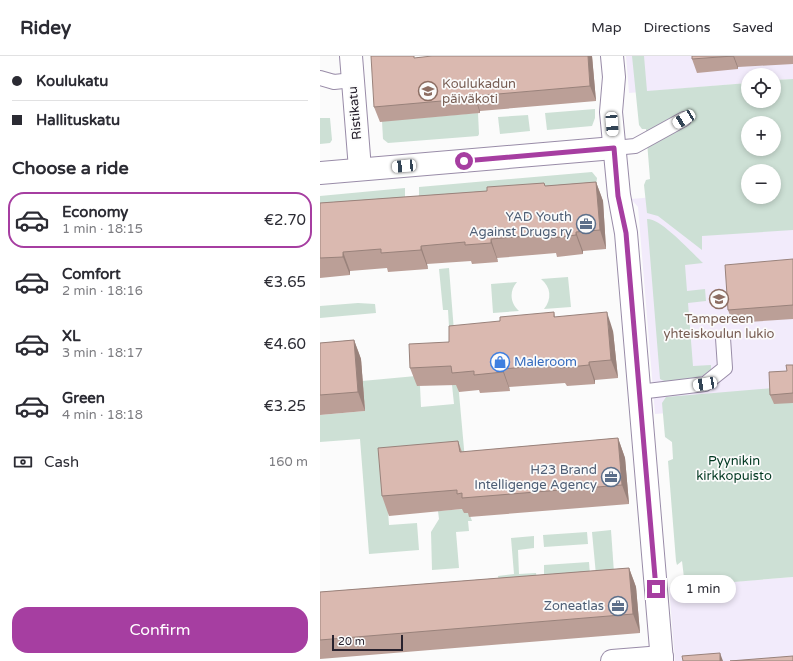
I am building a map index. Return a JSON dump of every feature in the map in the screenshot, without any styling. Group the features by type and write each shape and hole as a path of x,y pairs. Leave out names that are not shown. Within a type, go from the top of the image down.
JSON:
{"street":[{"name":"Ristikatu","path":"350,56 360,169"},
{"path":"612,56 614,77 611,112 618,196 626,233 662,659 612,661"},
{"path":"320,173 614,148"}],"lane":[{"path":"320,78 334,82 353,80"},
{"path":"614,148 635,146 684,119"},
{"path":"639,392 705,384 725,368 722,338"}],"shaded area":[{"path":"626,56 793,56 793,79 781,80 781,68 741,68 741,84 629,93"},
{"name":"Tampereen yhteiskoulun lukio","path":"793,186 793,403 655,414 638,207 631,199 741,190 741,204 781,204 781,193"},
{"path":"793,577 793,661 675,661 669,587"}],"green space":[{"path":"632,56 644,56 647,91 741,84 741,108 781,108 781,80 793,79 793,230 702,236 702,250 658,216 647,213 644,185 646,180 650,179 646,129 642,129 639,125"},
{"path":"595,109 595,118 592,126 547,130 545,113"},
{"path":"478,113 478,136 388,143 383,139 382,121"},
{"path":"528,115 530,131 500,134 498,117"},
{"path":"320,118 330,118 332,140 330,143 320,144"},
{"path":"592,172 597,178 596,187 419,203 419,187"},
{"path":"405,188 405,204 320,211 320,196"},
{"path":"647,219 653,220 668,230 703,263 685,265 687,291 705,289 706,301 688,303 693,366 711,365 711,370 694,379 671,382 660,379"},
{"path":"449,268 455,344 450,344 448,310 443,310 439,269"},
{"path":"568,277 571,307 544,309 547,305 549,293 547,286 541,279"},
{"path":"517,282 513,289 512,301 519,311 493,313 491,284"},
{"path":"358,303 375,304 376,313 320,318 320,306"},
{"path":"416,376 417,386 420,386 421,407 454,404 452,385 458,382 465,460 385,467 389,525 417,523 419,550 369,554 360,439 320,442 320,415 365,411 362,381"},
{"name":"Pyynikin kirkkopuisto","path":"773,388 793,403 793,577 685,586 682,561 677,565 676,561 668,461 673,459 672,442 665,437 662,403 666,397"},
{"path":"464,509 469,513 472,521 468,521 469,531 456,532 459,568 432,570 431,532 439,519 438,511"},
{"path":"611,530 614,573 596,575 592,532"},
{"path":"587,532 588,544 544,547 543,535"},
{"path":"534,536 534,548 518,550 519,574 536,573 537,579 499,582 498,576 514,574 511,538"},
{"path":"589,562 590,575 544,578 544,565"}],"building":[{"path":"371,56 414,56 414,58 432,56 588,56 590,86 374,107"},
{"path":"692,56 733,56 692,59"},
{"path":"596,182 600,230 576,232 576,235 551,238 550,234 491,239 491,243 465,245 465,242 421,246 421,250 381,253 381,249 343,252 343,257 320,258 320,203 487,191 487,187 544,183 545,186"},
{"path":"793,259 793,305 728,310 725,265"},
{"path":"554,312 554,317 607,312 611,360 589,362 589,365 560,368 559,364 503,369 503,372 474,375 474,371 452,373 451,366 410,368 409,344 449,342 449,326 500,321 500,317"},
{"path":"354,340 358,392 320,395 320,343"},
{"path":"786,365 793,365 793,393 770,395 769,372 787,371"},
{"path":"618,438 622,485 462,498 462,493 457,494 457,490 382,496 378,448 458,441 460,452"},
{"path":"629,568 633,614 320,640 320,592"},
{"path":"720,653 720,661 683,661 682,656"},
{"path":"793,656 793,661 730,661"}],"place":[{"name":"Koulukadun päiväkoti","path":"428,91"},
{"name":"YAD Youth Against Drugs ry","path":"586,224"},
{"name":"Tampereen yhteiskoulun lukio","path":"719,299"},
{"name":"Maleroom","path":"500,362"},
{"name":"H23 Brand Intelligenge Agency","path":"611,477"},
{"name":"Zoneatlas","path":"618,606"}],"route":[{"path":"464,161 614,148 618,196 626,233 656,589"}]}
